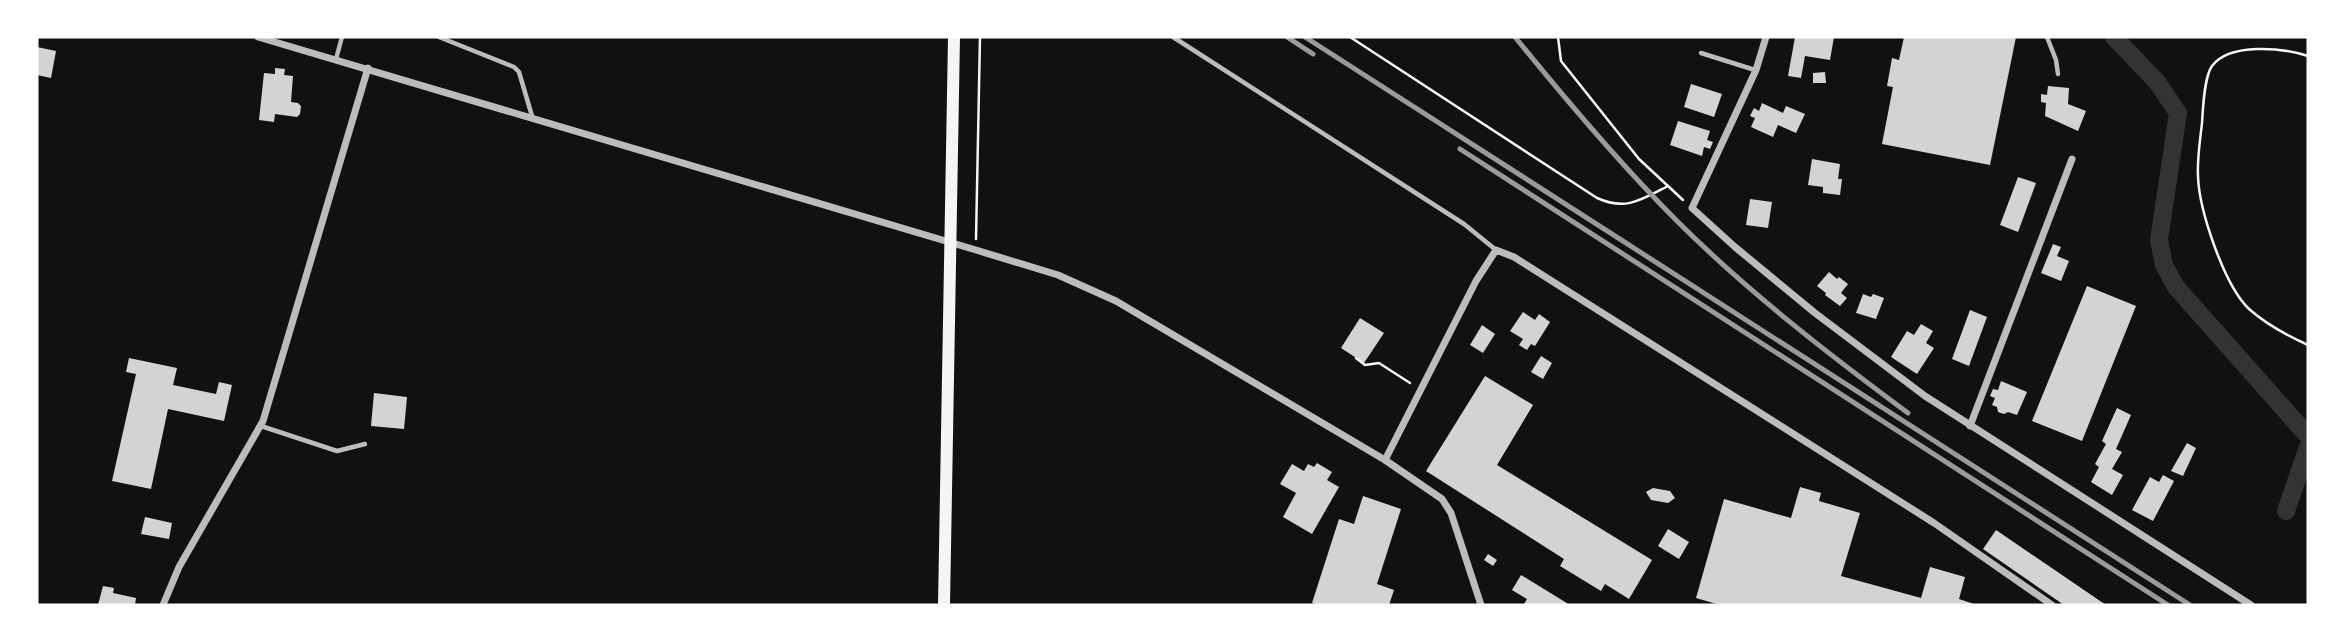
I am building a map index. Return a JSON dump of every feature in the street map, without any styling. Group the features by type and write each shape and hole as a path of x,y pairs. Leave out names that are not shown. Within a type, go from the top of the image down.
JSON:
{"main road":[{"path":"944,605 954,37"}],"street":[{"path":"258,37 532,116 1058,275 1116,301 1385,460 1442,499 1451,513 1481,605"},
{"path":"1766,37 1756,70 1692,208 1735,247 1883,366 2251,605"},
{"path":"163,605 179,567 261,426 368,68"},
{"path":"1970,425 2072,159"},
{"path":"1385,460 1476,281 1496,250 1514,257 1934,523 2052,605"}],"lane":[{"path":"336,59 342,37"},
{"path":"439,37 514,67 519,72 532,116"},
{"path":"1173,37 1464,224 1496,250"},
{"path":"2047,37 2058,74"},
{"path":"1701,53 1756,70"},
{"path":"261,426 337,451 365,444"}],"path":[{"path":"976,250 979,37"},
{"path":"1350,37 1597,198 1612,204 1628,204 1668,186"},
{"path":"1558,37 1561,61 1639,159 1692,208"},
{"path":"2308,55 2287,50 2242,51 2223,56 2212,66 2208,74 2197,178 2205,219 2233,286 2248,308 2308,345"},
{"path":"1356,358 1365,365 1379,363 1422,391"}],"building":[{"path":"1795,37 1834,37 1830,60 1805,56 1801,78 1788,76"},
{"path":"1904,37 2016,37 1990,165 1882,144 1893,87 1887,86 1892,58 1899,60"},
{"path":"37,47 56,51 51,78 37,75"},
{"path":"275,68 285,69 284,75 293,76 291,102 301,106 300,114 297,117 275,114 274,122 259,120 264,73 275,74"},
{"path":"1825,72 1826,83 1813,83 1813,73"},
{"path":"1691,84 1722,94 1714,117 1684,107"},
{"path":"2048,86 2069,88 2068,104 2086,111 2078,131 2045,116 2046,103 2041,102 2041,94 2047,95"},
{"path":"1762,103 1783,113 1786,106 1805,114 1796,133 1778,125 1773,137 1751,127 1755,118 1750,116 1754,108 1759,111"},
{"path":"1678,121 1710,131 1707,140 1713,142 1710,149 1704,147 1702,156 1670,145"},
{"path":"1812,159 1840,164 1840,195 1823,193 1823,187 1808,185"},
{"path":"2018,177 2036,183 2018,232 2000,225"},
{"path":"1750,199 1772,202 1768,228 1746,225"},
{"path":"2053,244 2061,247 2057,256 2069,261 2061,281 2041,273"},
{"path":"1829,272 1848,284 1841,293 1847,298 1840,306 1817,286"},
{"path":"2087,286 2136,306 2082,441 2032,421"},
{"path":"1863,294 1884,298 1876,319 1856,313"},
{"path":"1970,310 1987,317 1969,366 1952,359"},
{"path":"1523,312 1535,320 1539,314 1550,322 1535,346 1531,344 1527,350 1519,345 1523,339 1510,331"},
{"path":"1360,318 1384,333 1364,363 1341,348"},
{"path":"1921,324 1933,331 1926,343 1934,348 1917,374 1891,357 1907,331 1914,335"},
{"path":"1482,325 1495,334 1483,353 1470,345"},
{"path":"1541,356 1552,363 1543,379 1531,372"},
{"path":"129,358 177,368 173,385 216,394 219,382 232,385 224,421 168,409 151,489 112,481 136,374 126,372"},
{"path":"1485,376 1533,405 1497,465 1652,560 1629,599 1605,584 1601,591 1560,566 1564,559 1426,471"},
{"path":"2001,381 2027,392 2017,415 1998,412 1997,407 1992,405 1995,398 1990,396 1993,389 1998,390"},
{"path":"374,393 407,397 404,429 371,426"},
{"path":"2117,408 2131,415 2116,449 2122,452 2112,469 2123,475 2112,495 2091,482 2099,467 2095,464 2106,444 2102,441"},
{"path":"2187,443 2196,448 2183,476 2171,471"},
{"path":"1317,463 1332,472 1327,480 1339,487 1312,534 1283,517 1296,493 1280,484 1292,464 1304,471 1308,464 1314,467"},
{"path":"2163,475 2174,481 2153,521 2132,510 2150,477 2159,482"},
{"path":"1800,487 1821,493 1819,501 1860,513 1841,576 1921,598 1930,567 1965,577 1959,599 1977,605 1720,605 1696,598 1724,499 1791,518"},
{"path":"1653,488 1670,491 1675,498 1668,503 1651,500 1646,492"},
{"path":"1363,496 1401,509 1377,584 1394,590 1389,605 1312,603 1339,519 1354,524"},
{"path":"145,517 172,523 169,539 141,534"},
{"path":"1668,529 1689,542 1679,559 1658,546"},
{"path":"1996,530 2106,605 2064,605 1983,549"},
{"path":"1488,554 1497,560 1493,566 1484,560"},
{"path":"1521,575 1570,605 1524,604 1527,599 1512,590"},
{"path":"103,586 114,588 113,593 136,598 135,605 98,605"}],"waterway":[{"path":"2114,37 2157,82 2178,113 2159,240 2164,265 2176,287 2308,436"},
{"path":"2286,511 2308,447"}],"railway":[{"path":"1287,37 1313,54"},
{"path":"1305,37 2190,605"},
{"path":"1515,37 1613,153 1703,246 1788,321 1908,413"},
{"path":"1460,149 2168,605"}]}
